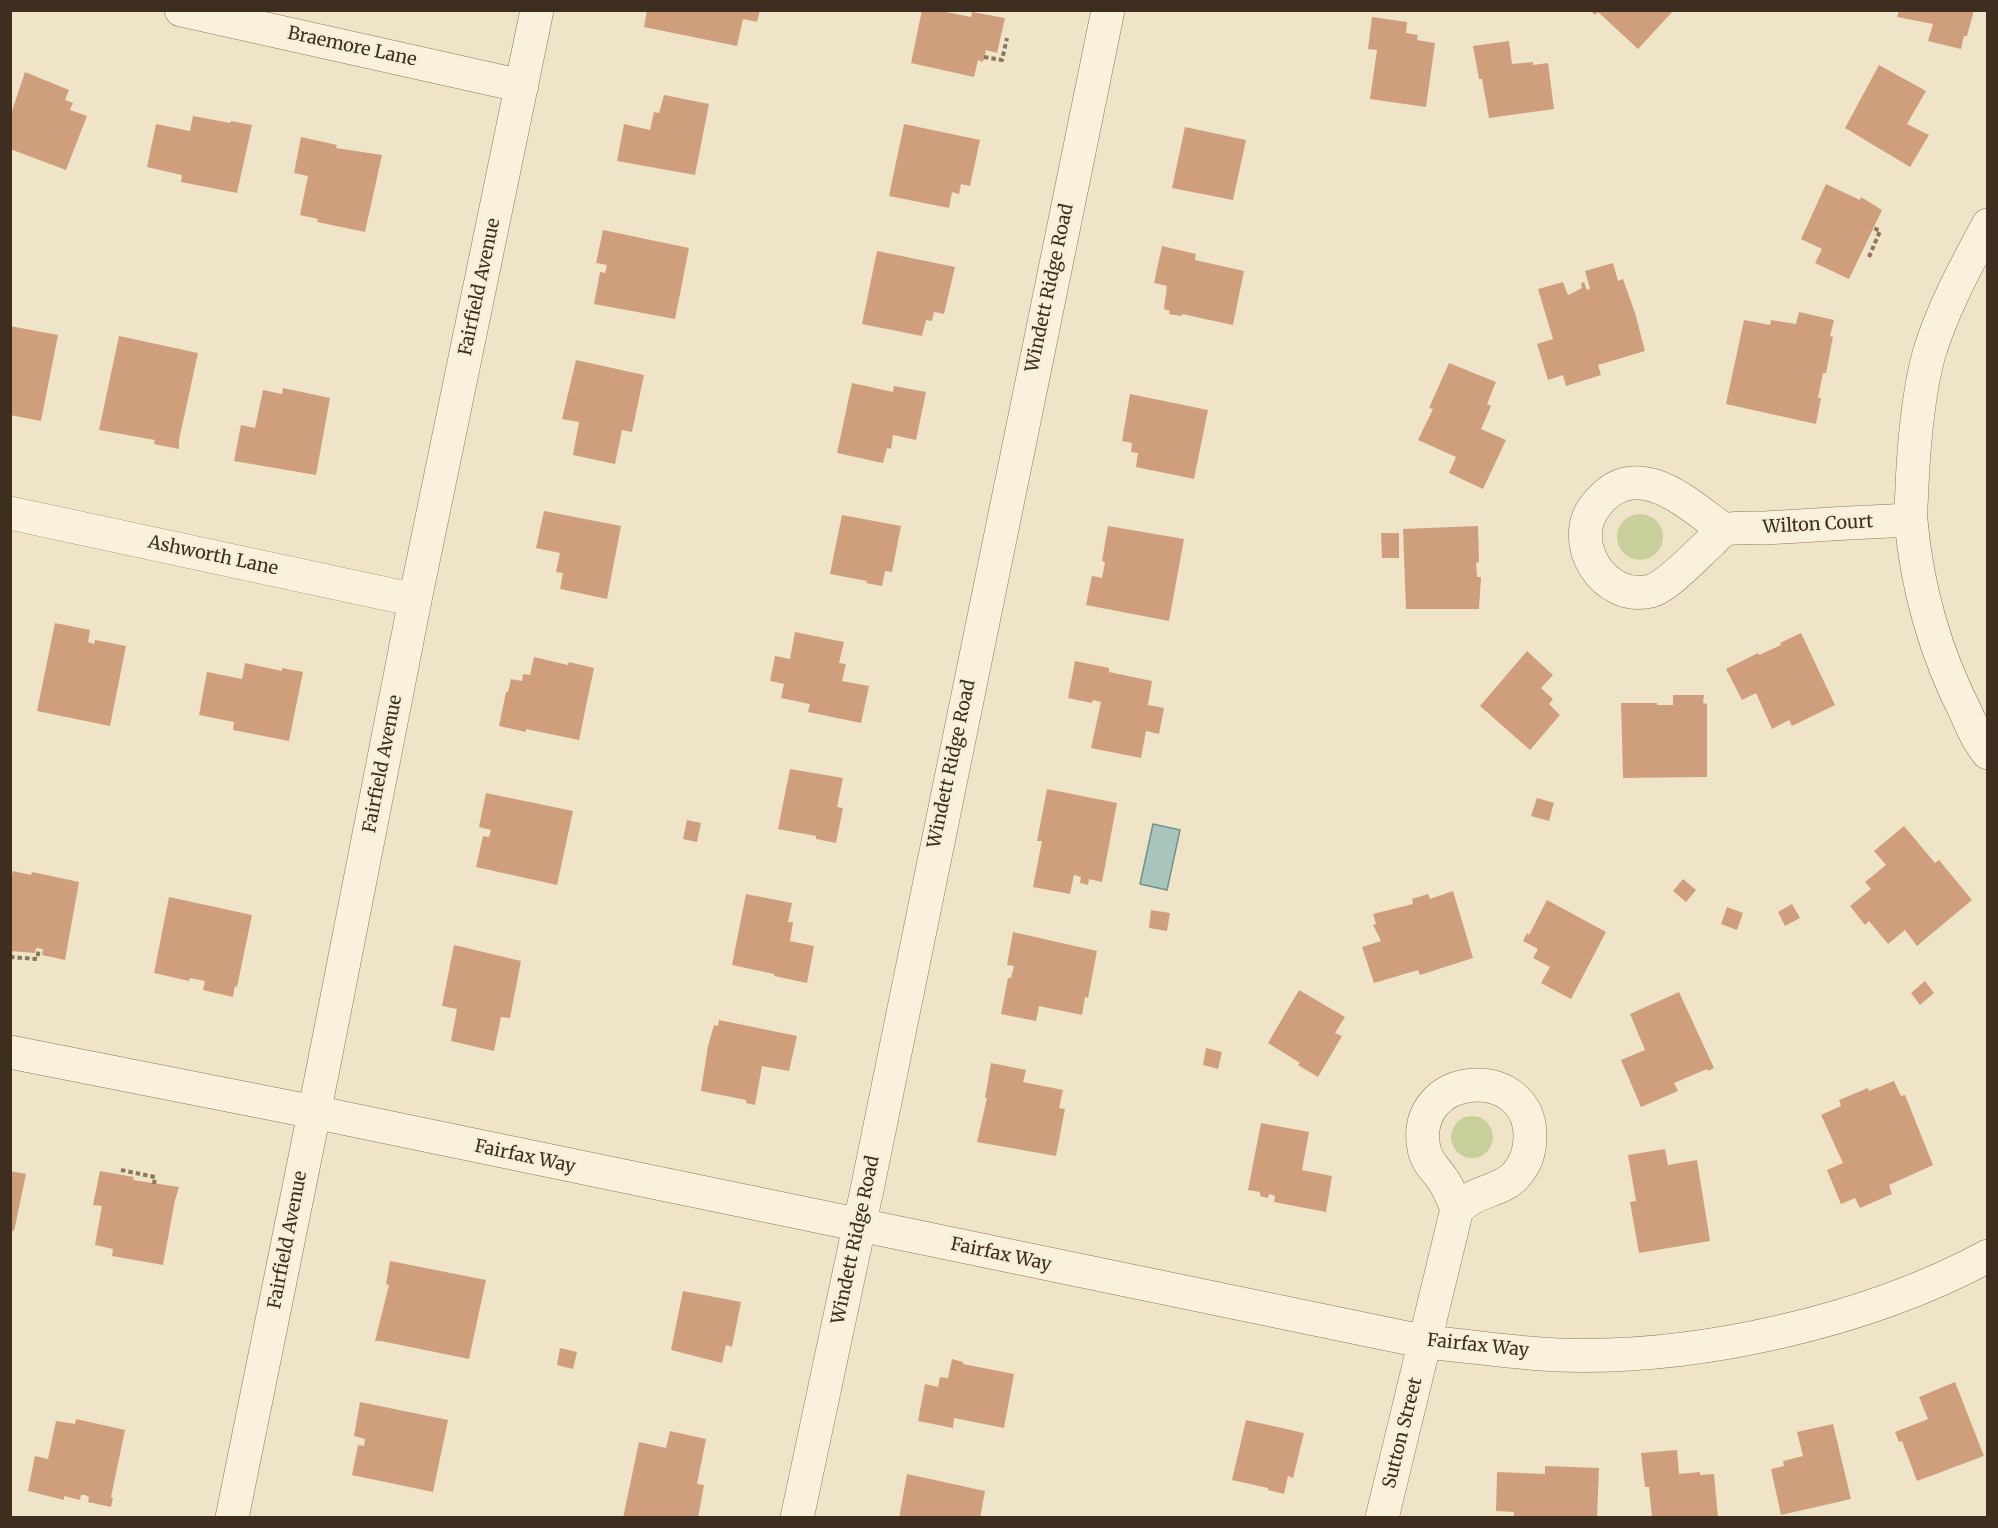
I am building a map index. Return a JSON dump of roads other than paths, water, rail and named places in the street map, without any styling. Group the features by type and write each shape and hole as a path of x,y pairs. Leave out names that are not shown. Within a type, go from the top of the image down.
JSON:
{"street":[{"name":"Braemore Lane","path":"181,10 522,86"},
{"name":"Fairfield Avenue","path":"232,1518 415,600 537,10"},
{"name":"Windett Ridge Road","path":"797,1518 1108,10"},
{"path":"1988,225 1960,278 1929,354 1915,433 1911,519 1928,615 1941,655 1956,694 1981,744 1988,753"},
{"name":"Ashworth Lane","path":"10,513 415,600"},
{"name":"Wilton Court","path":"1724,530 1911,519"},
{"name":"Fairfax Way","path":"10,1052 314,1112 1426,1342 1557,1354 1635,1353 1704,1347 1777,1333 1854,1311 1914,1290 1988,1256"},
{"name":"Sutton Street","path":"1382,1518 1457,1209"}],"water":[{"path":"1153,824 1180,830 1167,890 1140,884"}]}
